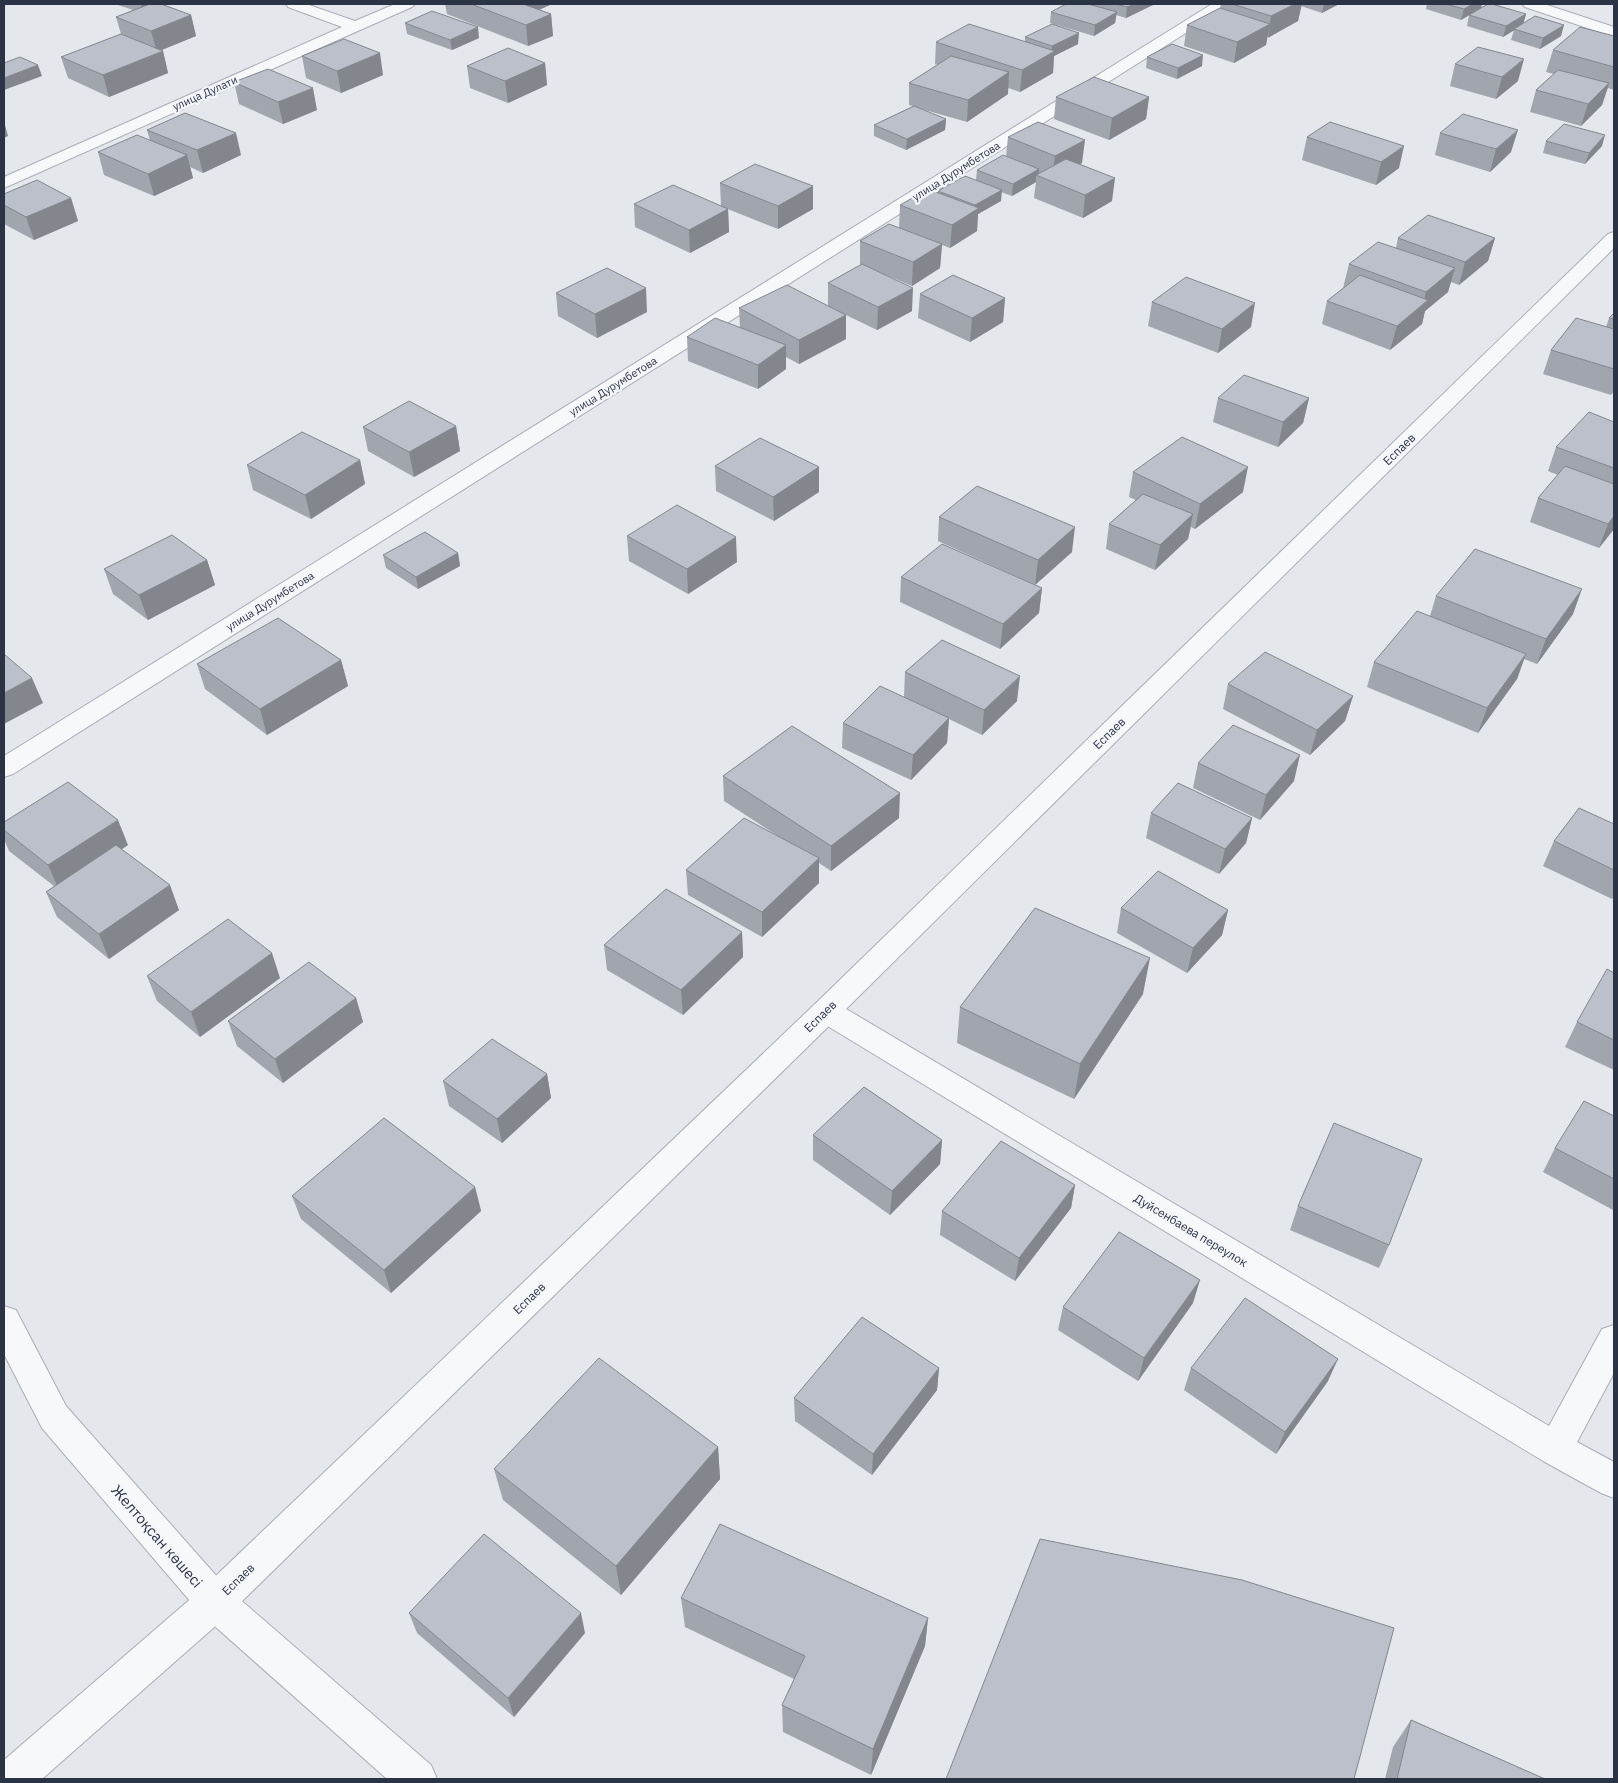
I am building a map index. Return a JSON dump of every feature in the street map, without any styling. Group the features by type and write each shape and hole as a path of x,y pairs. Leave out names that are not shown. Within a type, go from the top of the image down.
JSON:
{"street":[{"path":"293,4 354,26"},
{"name":"улица Дулати","path":"4,183 406,4"},
{"name":"улица Дурумбетова","path":"4,768 1222,4"},
{"path":"1530,4 1614,32"},
{"name":"Еспаев","path":"12,1779 215,1602 826,1011 1614,238"},
{"name":"Дуйсенбаева переулок","path":"826,1011 1555,1449 1614,1481"},
{"name":"Желтоқсан көшесі","path":"4,1321 54,1417 215,1602 417,1779"},
{"path":"1555,1449 1614,1340"}],"building":[{"path":"150,4 161,4 191,15 151,31 116,17"},
{"path":"471,4 523,4 551,14 526,25"},
{"path":"1066,4 1088,4 1117,12 1095,25 1051,12"},
{"path":"1116,4 1135,4 1127,7"},
{"path":"1232,4 1295,4 1271,16"},
{"path":"1446,4 1473,4 1464,9"},
{"path":"1488,4 1526,14 1506,26 1469,15"},
{"path":"1220,8 1270,24 1237,42 1187,25"},
{"path":"432,11 478,27 450,40 405,23"},
{"path":"1535,16 1564,25 1543,38 1514,29"},
{"path":"969,24 1055,51 1022,70 936,42"},
{"path":"1052,24 1079,33 1052,46 1025,37"},
{"path":"1580,27 1614,36 1614,67 1553,50"},
{"path":"121,34 163,51 103,75 61,57"},
{"path":"344,39 380,53 337,71 302,56"},
{"path":"1172,44 1203,55 1178,68 1147,57"},
{"path":"1478,47 1524,59 1502,77 1455,64"},
{"path":"508,48 545,63 505,81 467,66"},
{"path":"951,56 1009,72 968,100 909,83"},
{"path":"20,57 38,65 4,78 4,63"},
{"path":"268,69 313,88 278,102 234,82"},
{"path":"1558,70 1609,83 1588,104 1536,90"},
{"path":"1094,77 1149,97 1112,118 1056,97"},
{"path":"914,106 946,119 907,139 874,125"},
{"path":"185,113 236,133 197,150 147,130"},
{"path":"1463,114 1518,130 1496,149 1440,133"},
{"path":"1038,122 1085,140 1055,156 1008,137"},
{"path":"1330,122 1404,146 1381,162 1307,137"},
{"path":"1564,124 1605,135 1589,153 1546,141"},
{"path":"137,135 187,155 148,174 98,152"},
{"path":"1003,155 1039,169 1013,184 977,170"},
{"path":"1066,159 1115,178 1085,195 1036,175"},
{"path":"755,164 813,186 778,206 720,183"},
{"path":"965,176 1002,190 975,205 938,191"},
{"path":"37,180 71,198 26,217 4,205 4,194"},
{"path":"673,185 728,209 689,230 634,204"},
{"path":"928,189 979,208 952,225 900,205"},
{"path":"1428,215 1495,238 1465,262 1398,238"},
{"path":"889,224 942,244 913,262 860,241"},
{"path":"1378,242 1455,268 1426,292 1349,264"},
{"path":"862,264 913,288 878,307 828,283"},
{"path":"607,268 646,288 595,314 556,293"},
{"path":"953,275 1005,298 972,318 920,294"},
{"path":"1360,275 1428,300 1397,326 1327,301"},
{"path":"1186,277 1255,303 1222,329 1152,302"},
{"path":"787,285 846,315 799,340 739,308"},
{"path":"715,318 786,345 758,365 687,337"},
{"path":"1576,318 1614,329 1614,369 1551,350"},
{"path":"1244,375 1309,398 1283,422 1218,398"},
{"path":"409,401 456,426 409,452 363,427"},
{"path":"1589,412 1614,422 1614,468 1556,447"},
{"path":"302,432 360,460 305,495 247,465"},
{"path":"1182,437 1248,467 1200,504 1133,472"},
{"path":"760,438 819,467 773,497 715,466"},
{"path":"1565,466 1614,484 1614,516 1608,524 1538,498"},
{"path":"977,486 1075,527 1038,560 939,517"},
{"path":"1143,494 1193,514 1160,545 1109,524"},
{"path":"677,505 736,537 687,569 627,536"},
{"path":"425,532 458,553 416,577 383,555"},
{"path":"172,535 207,560 139,595 104,569"},
{"path":"942,544 1042,588 1003,624 901,577"},
{"path":"1475,549 1582,589 1546,639 1436,596"},
{"path":"1417,611 1526,654 1487,708 1374,662"},
{"path":"278,618 341,660 260,709 197,664"},
{"path":"942,640 1020,676 984,710 905,672"},
{"path":"1265,652 1353,696 1317,730 1228,684"},
{"path":"4,654 32,678 4,693"},
{"path":"880,686 949,718 913,755 843,723"},
{"path":"1233,725 1300,755 1266,795 1198,763"},
{"path":"792,726 900,793 831,846 723,776"},
{"path":"68,782 118,820 48,865 4,830 4,822"},
{"path":"1178,783 1252,818 1225,849 1151,813"},
{"path":"1579,808 1614,824 1614,870 1554,841"},
{"path":"744,818 819,858 762,912 686,870"},
{"path":"116,845 170,885 99,934 46,892"},
{"path":"1158,871 1228,910 1193,948 1121,908"},
{"path":"666,889 742,932 681,990 604,945"},
{"path":"1035,908 1150,958 1080,1064 960,1007"},
{"path":"228,919 272,953 191,1012 147,976"},
{"path":"309,962 356,998 275,1059 228,1021"},
{"path":"1607,969 1614,973 1614,1040 1577,1022"},
{"path":"492,1039 547,1074 497,1119 443,1081"},
{"path":"864,1087 942,1140 892,1191 813,1135"},
{"path":"1584,1101 1614,1116 1614,1179 1555,1148"},
{"path":"384,1118 475,1187 384,1270 292,1196"},
{"path":"1334,1123 1422,1159 1389,1245 1298,1206"},
{"path":"1001,1141 1075,1185 1019,1258 942,1211"},
{"path":"1119,1232 1200,1280 1144,1358 1063,1307"},
{"path":"1245,1298 1338,1359 1285,1432 1191,1368"},
{"path":"862,1317 939,1368 873,1454 794,1398"},
{"path":"599,1358 718,1447 616,1566 494,1469"},
{"path":"720,1524 928,1618 873,1749 782,1705 805,1656 681,1598"},
{"path":"484,1534 581,1613 508,1698 409,1613"},
{"path":"1040,1539 1242,1580 1394,1628 1354,1779 946,1779"},
{"path":"1411,1720 1545,1779 1397,1779"}]}
